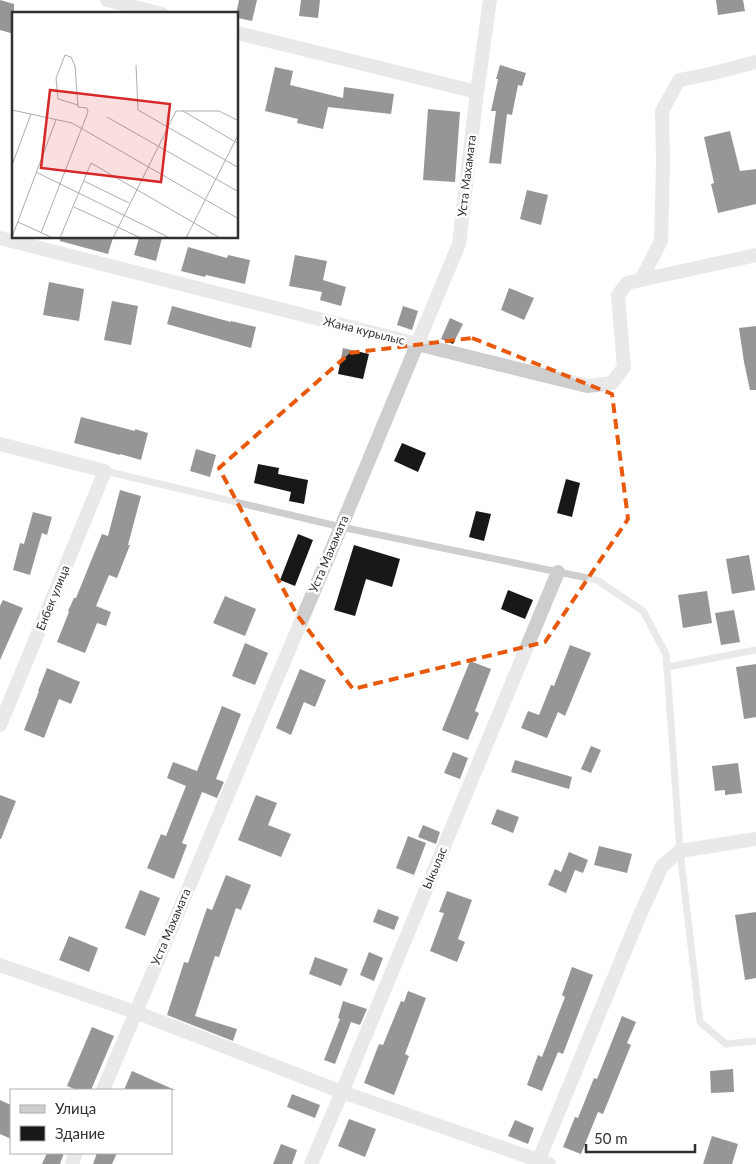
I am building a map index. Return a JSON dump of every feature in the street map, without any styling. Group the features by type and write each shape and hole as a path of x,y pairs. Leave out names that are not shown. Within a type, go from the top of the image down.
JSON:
{"street":[{"path":"107,0 154,12"},
{"name":"Уста Махамата","path":"103,1089 459,244 476,92 490,0"},
{"path":"239,32 476,92"},
{"path":"641,280 661,241 662,111 679,80 756,62"},
{"name":"Жана курылыс","path":"0,238 587,386 612,382 624,367 618,295 627,283 756,255"},
{"path":"0,444 105,471"},
{"name":"Енбек улица","path":"0,726 105,471"},
{"name":"Ыкылас","path":"311,1164 558,572"},
{"path":"0,965 135,1012 342,1092 542,1163 639,917 662,866 680,850 756,839"}],"lane":[{"path":"105,471 341,527 597,580 643,611 666,654 680,850 700,1022 726,1044 756,1040"},
{"path":"667,667 756,650"}],"highlighted area":[{"path":"472,338 612,394 628,519 545,642 353,689 297,615 219,468 350,353"}],"building":[{"path":"0,0 14,4 14,12 12,12 12,33 0,30"},
{"path":"239,0 257,0 252,21 239,18 239,12 236,12"},
{"path":"301,0 320,0 318,18 299,16"},
{"path":"716,0 743,0 745,11 718,15"},
{"path":"500,65 526,73 522,86 518,85 512,115 507,114 501,164 489,163 496,111 491,111"},
{"path":"275,67 293,71 290,85 343,98 344,87 394,94 391,114 328,107 323,129 297,123 298,119 265,111"},
{"path":"428,109 460,112 455,182 423,180"},
{"path":"730,131 740,171 756,169 756,204 718,213 711,184 714,183 704,137"},
{"path":"527,190 548,195 541,225 520,219"},
{"path":"60,239 113,239 108,254 60,241"},
{"path":"139,239 162,239 156,261 134,255"},
{"path":"188,247 227,258 228,255 250,260 245,284 181,271"},
{"path":"295,255 327,261 323,280 346,287 341,306 320,300 322,292 289,286"},
{"path":"49,282 84,289 79,321 43,315"},
{"path":"509,288 534,298 524,320 501,310"},
{"path":"112,301 138,306 131,345 104,340"},
{"path":"172,306 256,327 251,348 167,324"},
{"path":"403,306 418,311 412,330 397,325"},
{"path":"450,318 463,324 453,344 441,339"},
{"path":"756,326 756,390 750,390 739,328"},
{"path":"343,348 369,354 363,379 338,374"},
{"path":"81,417 148,433 141,460 74,443"},
{"path":"402,443 426,453 418,472 394,461"},
{"path":"196,449 216,455 210,477 190,471"},
{"path":"258,464 279,468 278,474 308,480 304,504 289,501 291,492 254,483"},
{"path":"566,479 580,483 572,517 557,513"},
{"path":"120,490 141,496 128,545 130,545 117,578 109,575 96,606 111,612 106,626 97,623 85,653 57,642 68,611 74,598 76,598 102,534 108,536"},
{"path":"476,511 491,514 484,541 469,537"},
{"path":"33,512 52,517 47,535 42,533 30,575 13,570 20,543 24,544"},
{"path":"298,534 313,540 295,586 280,580"},
{"path":"354,545 400,559 392,587 366,579 355,616 334,610"},
{"path":"749,555 755,590 732,594 726,559"},
{"path":"508,590 533,600 525,619 501,609"},
{"path":"707,591 712,623 683,628 678,595"},
{"path":"225,596 256,609 245,636 213,623"},
{"path":"3,600 23,608 0,660 0,606"},
{"path":"734,610 740,642 721,645 715,613"},
{"path":"245,643 268,653 255,685 232,676"},
{"path":"570,645 591,653 565,716 558,712 547,738 521,728 528,711 539,715 551,685 554,686"},
{"path":"470,661 491,669 475,711 479,713 468,740 442,730"},
{"path":"756,664 756,717 744,719 736,667"},
{"path":"47,668 80,682 71,704 59,699 44,738 24,730"},
{"path":"300,669 326,680 315,707 304,702 291,735 276,728"},
{"path":"222,706 241,714 216,779 224,782 217,798 202,792 182,843 187,845 174,879 147,868 161,834 166,836 186,786 167,778 173,762 197,771"},
{"path":"591,746 601,750 591,773 581,769"},
{"path":"453,752 468,758 460,779 444,773"},
{"path":"515,760 572,777 569,789 511,772"},
{"path":"738,763 742,793 725,795 725,790 715,791 712,766"},
{"path":"0,795 16,801 1,839 0,839"},
{"path":"256,795 277,803 268,825 291,834 281,857 238,840"},
{"path":"497,809 519,817 513,833 491,824"},
{"path":"423,825 440,832 436,844 418,837"},
{"path":"408,836 426,843 414,875 396,868"},
{"path":"599,846 632,854 627,873 594,865"},
{"path":"569,852 588,860 583,873 575,870 566,893 548,885 555,869 561,872"},
{"path":"226,875 251,885 241,910 236,908 219,957 215,956 195,1016 237,1029 233,1041 167,1015 184,962 188,963 207,908 212,910"},
{"path":"140,890 160,898 145,936 125,928"},
{"path":"447,891 472,900 458,939 465,942 457,962 430,951 444,913 439,912"},
{"path":"378,909 399,917 394,930 373,922"},
{"path":"756,912 756,978 745,980 735,915"},
{"path":"69,936 98,948 89,972 59,960"},
{"path":"369,952 383,958 374,981 360,975"},
{"path":"315,957 348,969 341,986 309,974"},
{"path":"572,967 593,975 563,1054 558,1052 542,1091 527,1085 538,1055 542,1057 565,997 562,995"},
{"path":"408,991 426,998 405,1054 409,1056 394,1095 364,1083 379,1044 383,1045 401,1001 404,1002"},
{"path":"343,1001 367,1009 360,1025 351,1022 335,1064 324,1060 340,1019 338,1018"},
{"path":"622,1016 636,1022 627,1043 631,1045 603,1114 598,1112 581,1154 563,1147 575,1117 578,1118 594,1078 597,1079"},
{"path":"92,1027 114,1036 91,1089 74,1089 67,1086"},
{"path":"733,1069 734,1092 711,1093 710,1071"},
{"path":"132,1071 175,1090 172,1089 124,1089"},
{"path":"292,1094 320,1105 315,1118 287,1107"},
{"path":"0,1100 10,1105 10,1139 0,1134"},
{"path":"349,1119 376,1129 365,1157 338,1146"},
{"path":"515,1120 534,1128 528,1144 508,1136"},
{"path":"712,1136 738,1144 732,1164 703,1164"},
{"path":"281,1144 297,1150 292,1164 273,1164"},
{"path":"47,1154 64,1154 60,1164 42,1164"},
{"path":"97,1154 117,1154 112,1164 93,1164"}]}
